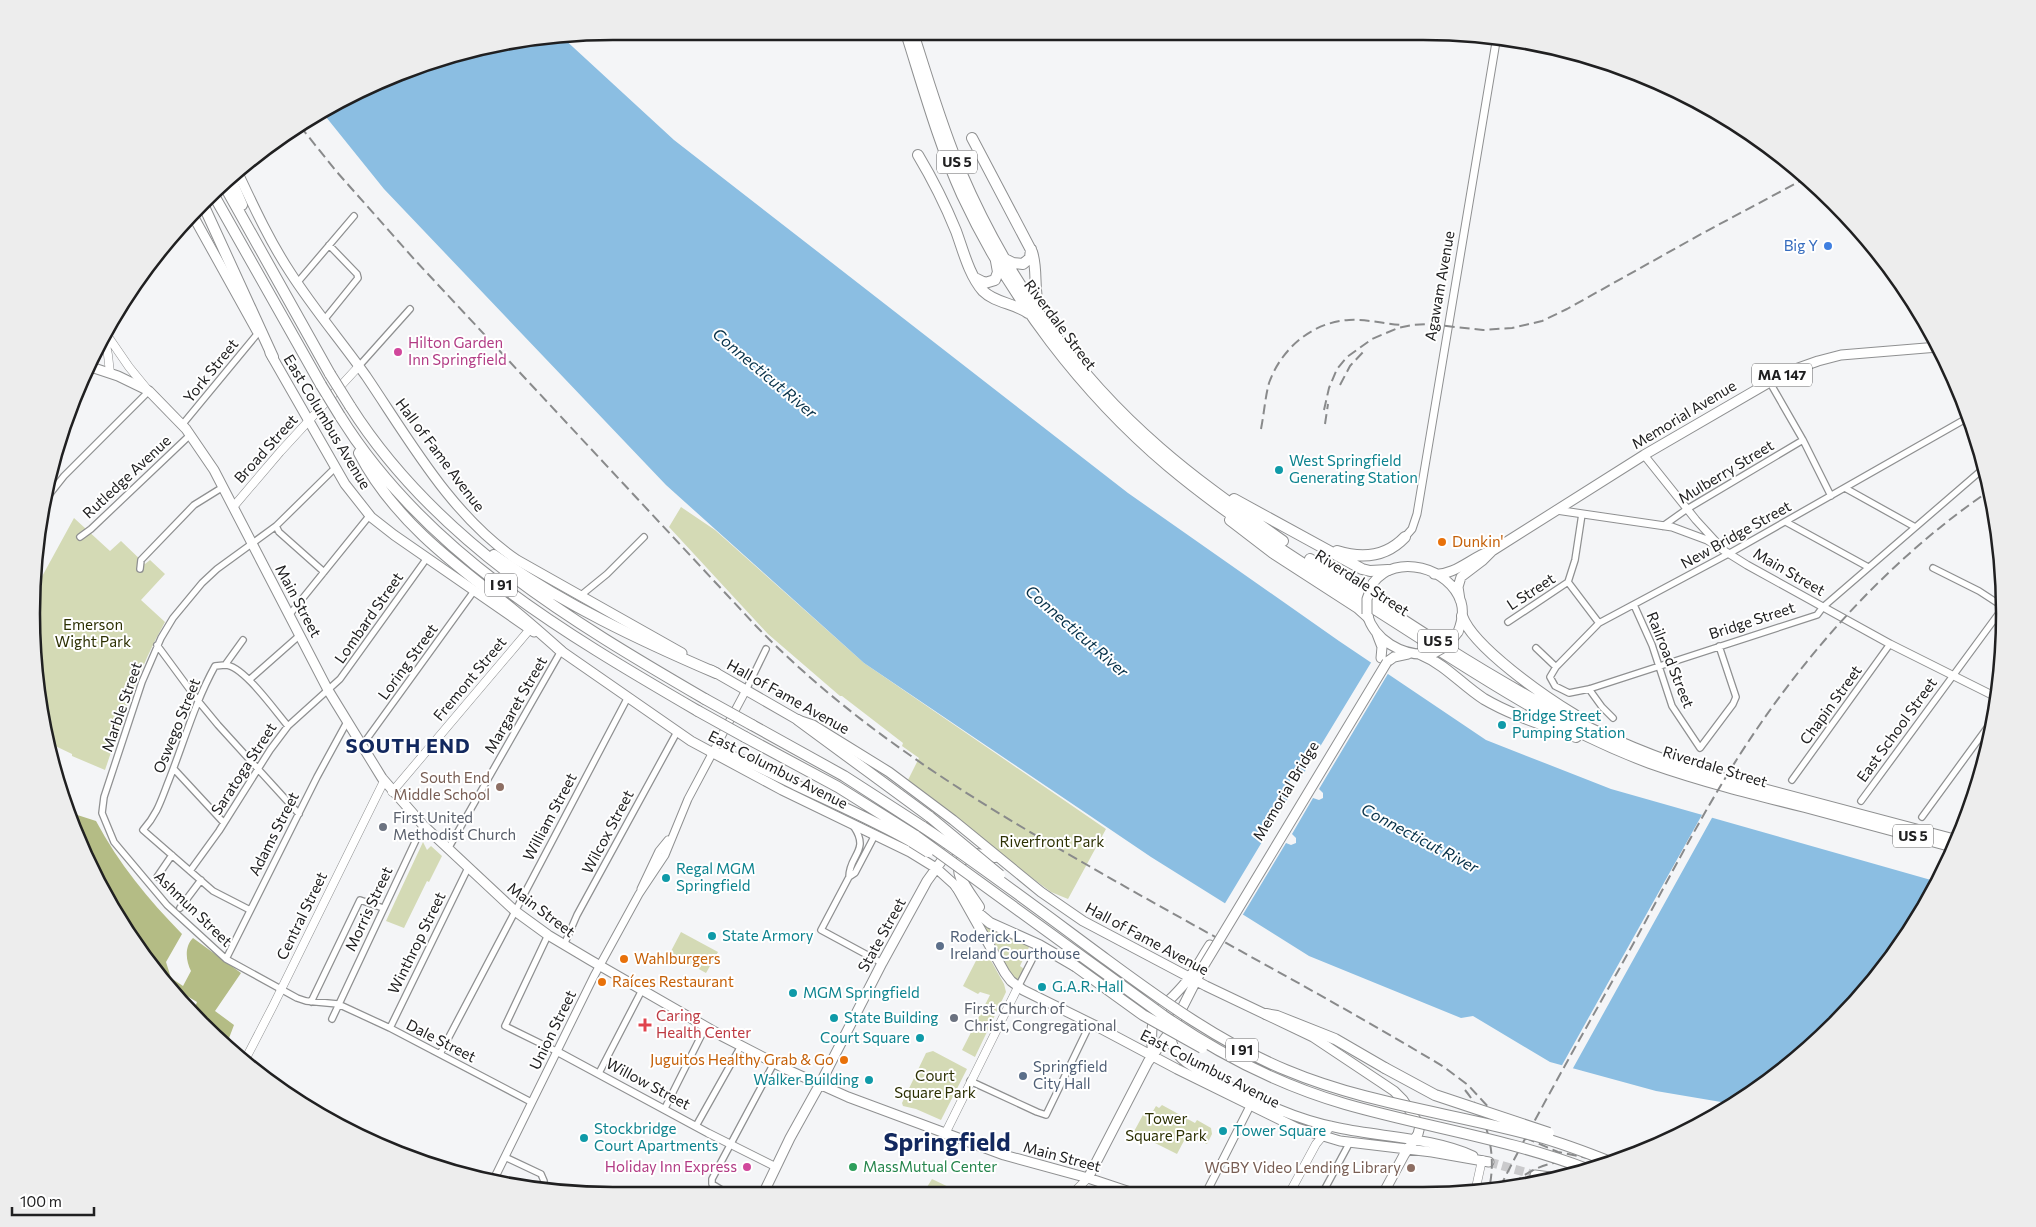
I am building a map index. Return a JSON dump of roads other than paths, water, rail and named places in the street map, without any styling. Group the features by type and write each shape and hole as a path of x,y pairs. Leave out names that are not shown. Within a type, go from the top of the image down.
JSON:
{"highway":[{"name":"US 5","path":"908,40 950,166 993,254"},
{"name":"US 5","path":"915,40 957,163 1005,260"},
{"path":"972,138 1031,248 1035,264 1036,298 1044,321"},
{"path":"918,155 939,191 975,278 982,290 991,297 1018,307 1033,317"},
{"path":"233,184 260,247"},
{"name":"I 91","path":"227,190 330,374 350,406 391,463 434,511 481,553 532,591 622,649 705,699 844,776 923,827 1172,1007 1239,1048 1287,1071 1327,1086 1375,1100 1531,1134 1601,1159"},
{"name":"I 91","path":"216,200 321,385 369,458 406,501 441,537 474,565 561,627 698,711 838,787 987,887 1180,1027 1214,1048 1267,1075 1343,1104 1528,1150 1576,1166"},
{"path":"206,210 273,357"},
{"path":"1005,260 1017,264 1025,262 1030,258 1031,248"},
{"name":"Riverdale Street","path":"993,254 1033,317 1091,390 1150,450 1185,474"},
{"path":"975,278 988,283 996,278 998,269 993,254"},
{"name":"Riverdale Street","path":"1005,260 1044,321 1078,364 1110,400 1185,474 1240,520 1327,579 1489,682 1539,712 1705,781 1947,845"},
{"path":"342,419 373,476 415,529 450,561 562,651"},
{"path":"1185,474 1365,570 1388,570"},
{"path":"1185,474 1251,538 1368,615"},
{"path":"434,511 508,565 592,615 650,645 716,673"},
{"path":"1320,546 1355,555 1371,555 1390,549 1405,537"},
{"path":"1462,616 1470,632 1522,679 1622,748"},
{"path":"1422,655 1441,664 1470,689 1503,709 1582,739 1622,748"},
{"path":"798,720 930,817 983,860 1030,903"},
{"name":"Riverdale Street","path":"1622,748 1695,771 1950,838"},
{"path":"712,753 731,756 762,769 914,839"},
{"path":"990,923 962,879 959,869 963,859 969,855 977,854 995,857"},
{"path":"956,886 981,916 990,923 1039,945 1075,966 1160,1025 1220,1058 1267,1075"},
{"path":"1266,1014 1277,1016 1336,1039 1429,1092 1535,1128 1571,1143 1594,1156"},
{"path":"1452,1118 1531,1140 1591,1162"}],"main road":[{"name":"Hall of Fame Avenue","path":"240,178 276,249 297,283 359,366 416,452 472,522 509,554 798,720 813,725 889,772 1040,892 1091,926 1322,1043 1400,1097 1419,1124 1418,1134 1414,1141"},
{"name":"East Columbus Avenue","path":"196,221 309,422 352,493 370,515 387,531 677,732 712,753 852,823 936,868 956,886 1005,973 1018,988 1153,1056 1252,1102 1331,1126 1459,1150 1486,1161"},
{"name":"Main Street","path":"110,340 149,391 190,435 223,487 328,690 361,747 384,781 423,825 515,911 564,945 774,1063 820,1084 945,1134 1026,1162 1115,1187"},
{"path":"106,347 110,373"},
{"name":"Memorial Avenue","path":"1460,600 1458,587 1461,577 1482,562 1492,551 1644,455 1770,381 1806,364 1842,355 1930,348"},
{"name":"Broad Street","path":"234,506 359,366"},
{"name":"Main Street","path":"95,369 110,373 149,391"},
{"name":"Memorial Avenue","path":"1431,573 1448,573 1478,555 1492,551"},
{"path":"1407,565 1431,573 1447,583 1460,600 1462,616 1458,632 1448,645 1434,653 1411,654 1384,660 1381,644 1368,615 1368,596 1373,583 1388,570 1407,565"},
{"name":"Fremont Street","path":"392,792 530,630"},
{"path":"1374,630 1388,643 1411,654"},
{"name":"Memorial Bridge","path":"1193,978 1384,660"},
{"name":"Central Street","path":"248,1055 384,781"},
{"name":"State Street","path":"766,1187 882,963 936,868 964,830"},
{"path":"1079,1187 1088,1178 1153,1056 1170,1030 1193,978"},
{"path":"1153,1056 1150,1032 1157,1012 1193,978"},
{"path":"945,1134 1018,988"},
{"name":"East Columbus Avenue","path":"1170,1030 1170,1041 1173,1048 1184,1061 1293,1126 1323,1136 1350,1142 1486,1161"},
{"path":"1293,1187 1312,1151 1331,1126"},
{"path":"1387,1187 1414,1141"},
{"path":"1477,1184 1486,1161"}],"street":[{"name":"Agawam Avenue","path":"1405,537 1412,529 1417,514 1496,45"},
{"path":"297,283 354,216"},
{"path":"324,320 358,278 357,274 329,244"},
{"path":"359,366 410,309"},
{"name":"York Street","path":"182,425 258,333"},
{"path":"1770,381 1803,440 1831,496"},
{"path":"54,488 64,476 149,391"},
{"name":"New Bridge Street","path":"1556,667 1599,623 1786,522 1962,420"},
{"name":"Rutledge Avenue","path":"80,537 190,435"},
{"name":"Mulberry Street","path":"1663,526 1687,509 1803,440"},
{"path":"1644,455 1687,509 1710,535 1730,553"},
{"name":"Marble Street","path":"104,797 135,703 158,645 173,618 202,583 276,526 336,467"},
{"name":"Bridge Street","path":"1556,667 1550,679 1559,688 1570,692 1589,689 1817,615 1822,607 1978,473"},
{"path":"140,569 141,560 187,511 200,500 223,487"},
{"path":"1846,488 1915,527"},
{"name":"Main Street","path":"1556,510 1663,526 1694,535 1730,553 1747,565 1890,644 1990,694"},
{"path":"1582,514 1575,560 1568,582 1599,623"},
{"path":"290,614 370,515"},
{"path":"1786,522 1868,567"},
{"path":"276,526 279,532 324,572"},
{"path":"580,596 607,574 644,537"},
{"name":"Lombard Street","path":"328,690 340,679 427,558"},
{"path":"1933,568 1979,591 1996,603"},
{"name":"L Street","path":"1508,622 1568,582"},
{"name":"Loring Street","path":"361,747 474,591"},
{"name":"Railroad Street","path":"1634,605 1675,711 1700,748 1733,704 1736,697 1719,646"},
{"name":"East School Street","path":"1861,801 1948,680 1955,676 1996,617"},
{"path":"249,680 300,634"},
{"name":"Oswego Street","path":"172,855 143,830 158,811 199,702 215,666 225,665 243,640"},
{"name":"Chapin Street","path":"1792,780 1890,644"},
{"path":"158,645 199,702 299,814"},
{"path":"1536,648 1556,667"},
{"path":"746,690 766,649"},
{"name":"Margaret Street","path":"448,849 562,651"},
{"path":"225,665 231,665 249,680 288,726"},
{"path":"1589,689 1613,718"},
{"name":"Saratoga Street","path":"190,871 288,726 328,690"},
{"name":"Union Street","path":"496,1175 600,966 639,894 665,855 670,838 688,799 746,690"},
{"name":"William Street","path":"440,1054 628,698"},
{"name":"Adams Street","path":"226,959 347,722"},
{"name":"Wilcox Street","path":"564,945 578,913 677,732"},
{"path":"1922,817 1983,733"},
{"path":"174,769 224,823"},
{"name":"Ashmun Street","path":"104,797 102,813 114,842 167,905 226,959 281,990"},
{"path":"849,877 849,870 861,845 859,834 852,823"},
{"name":"Morris Street","path":"332,1019 423,825"},
{"path":"875,835 855,873 849,877 820,930 882,963"},
{"path":"157,877 172,855 213,891 250,910"},
{"name":"Winthrop Street","path":"390,1028 468,868"},
{"path":"180,908 201,880"},
{"path":"311,1002 360,900 383,908"},
{"name":"Willow Street","path":"548,935 505,1026 602,1074 696,1126 776,1167"},
{"path":"1018,988 1036,952"},
{"path":"281,990 311,1002 338,1004"},
{"path":"602,1074 642,990"},
{"name":"Dale Street","path":"338,1004 390,1028 531,1102"},
{"path":"970,1081 1046,1115 1090,1024"},
{"path":"665,1108 706,1026"},
{"path":"696,1126 741,1046"},
{"path":"718,1187 711,1182 774,1063"},
{"path":"1210,1187 1252,1102"},
{"path":"1326,1187 1350,1142"},
{"path":"505,1157 541,1174 543,1182"}],"water":[{"name":"Connecticut River","path":"567,42 674,140 1128,493 1339,641 1486,740 1611,789 1930,880 1899,932 1854,992 1801,1045 1772,1068 1722,1102 1656,1091 1550,1062 1473,1016 1461,1018 1309,956 1151,857 864,663 666,485 384,189 326,117 360,99 429,70 502,51"}],"tunnel":[{"path":"1489,1162 1535,1175"}],"railway":[{"path":"304,131 336,171 414,259 756,626 793,662 872,728 956,787 1000,814 1444,1067 1468,1085 1503,1123 1519,1135 1558,1152 1597,1160"},
{"path":"1324,410 1329,388 1337,369 1347,357 1372,339 1398,328 1412,325 1428,324 1483,330 1512,328 1542,321 1800,181"},
{"path":"1261,429 1266,394 1274,371 1281,359 1300,340 1311,332 1335,322 1356,320 1403,325"},
{"path":"1340,385 1350,366 1364,351"},
{"path":"1325,424 1328,404"},
{"path":"1503,1181 1695,830 1732,767 1785,689 1846,616 1879,582 1914,549 1983,495"},
{"path":"1465,1090 1480,1112 1489,1137 1492,1163 1490,1183"},
{"path":"1520,1178 1542,1166 1559,1162 1577,1161"}],"place":[{"name":"Big Y","path":"1828,246"},
{"name":"Hilton Garden Inn Springfield","path":"398,352"},
{"name":"West Springfield Generating Station","path":"1279,470"},
{"name":"Dunkin'","path":"1442,542"},
{"name":"Bridge Street Pumping Station","path":"1502,725"},
{"name":"South End Middle School","path":"500,787"},
{"name":"First United Methodist Church","path":"383,827"},
{"name":"Regal MGM Springfield","path":"666,878"},
{"name":"State Armory","path":"712,936"},
{"name":"Roderick L. Ireland Courthouse","path":"940,946"},
{"name":"Wahlburgers","path":"624,959"},
{"name":"Raíces Restaurant","path":"602,982"},
{"name":"G.A.R. Hall","path":"1042,987"},
{"name":"MGM Springfield","path":"793,993"},
{"name":"State Building","path":"834,1018"},
{"name":"First Church of Christ, Congregational","path":"954,1018"},
{"name":"Caring Health Center","path":"645,1025"},
{"name":"Court Square","path":"920,1038"},
{"name":"Juguitos Healthy Grab & Go","path":"844,1060"},
{"name":"Springfield City Hall","path":"1023,1076"},
{"name":"Walker Building","path":"869,1080"},
{"name":"Tower Square","path":"1223,1131"},
{"name":"Stockbridge Court Apartments","path":"584,1138"},
{"name":"Holiday Inn Express","path":"747,1167"},
{"name":"MassMutual Center","path":"853,1167"},
{"name":"WGBY Video Lending Library","path":"1411,1168"}],"district":[{"name":"SOUTH END","path":"408,746"},
{"name":"Springfield","path":"947,1142"}],"park label":[{"name":"Emerson Wight Park","path":"93,634"},
{"name":"Riverfront Park","path":"1052,842"},
{"name":"Court Square Park","path":"935,1084"},
{"name":"Tower Square Park","path":"1166,1128"}]}
